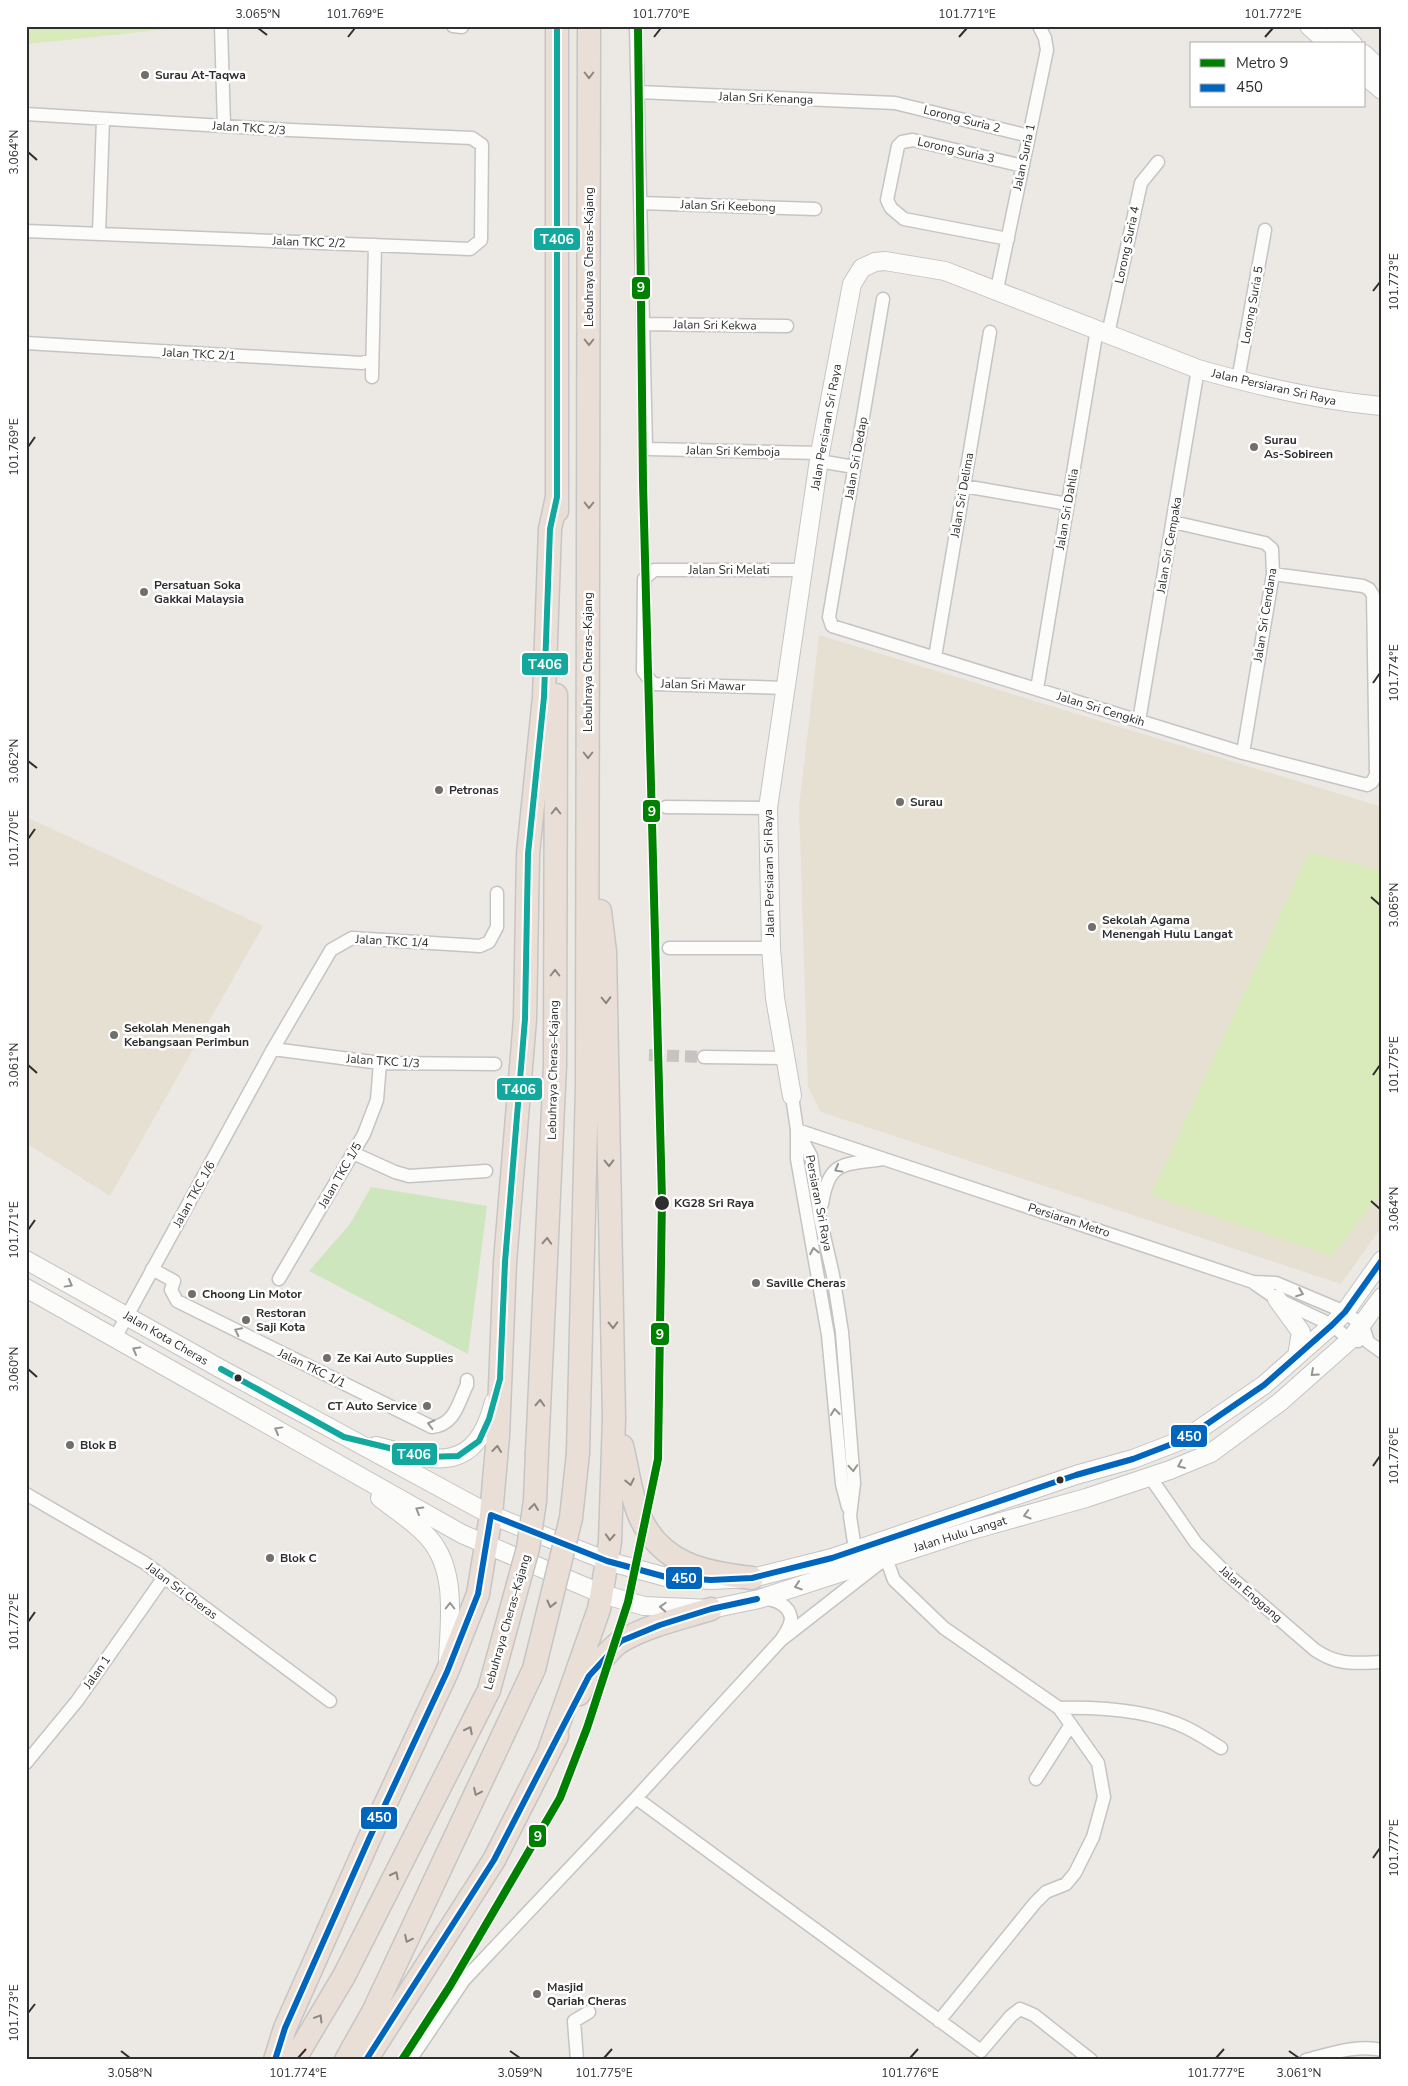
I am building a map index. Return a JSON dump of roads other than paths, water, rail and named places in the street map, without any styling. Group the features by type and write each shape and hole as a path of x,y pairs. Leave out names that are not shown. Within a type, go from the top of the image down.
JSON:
{"highway":[{"name":"Lebuhraya Cheras–Kajang","path":"294,2060 344,1976 489,1690 528,1548 535,1501 554,1065 558,497 557,26"},
{"name":"Lebuhraya Cheras–Kajang","path":"346,2060 383,1993 534,1669 571,1518 578,1452 587,1086 589,26"},
{"path":"275,2060 289,2019 369,1838 447,1672 478,1594 491,1515 498,1436 505,1262 526,1019 528,854 544,697 550,529 558,497"},
{"path":"550,1748 599,1609 610,1542 614,1418 605,952 588,802"},
{"path":"614,1418 640,1517 661,1547 694,1568 755,1589"},
{"path":"366,2060 494,1860 550,1748 589,1676 621,1641 660,1625 711,1609"}],"main road":[{"path":"1309,26 1327,42"},
{"path":"1336,26 1352,42"},
{"path":"1366,56 1382,71"},
{"path":"1366,77 1382,90"},
{"name":"Jalan Persiaran Sri Raya","path":"792,1096 775,998 770,948 768,808 820,457 852,284 862,268 870,263 885,261 945,271 997,289 1198,368 1238,380 1349,404 1382,406"},
{"name":"Jalan Kota Cheras","path":"26,1260 344,1437 491,1515"},
{"name":"Jalan Hulu Langat","path":"462,1534 602,1594 644,1606 711,1609 832,1558 1076,1474 1133,1459 1185,1439 1264,1385 1332,1325 1345,1312 1382,1260"},
{"name":"Jalan Kota Cheras","path":"26,1288 462,1534"},
{"name":"Jalan Hulu Langat","path":"491,1515 607,1561 666,1577 711,1580 755,1589 886,1558 1150,1477 1211,1452 1280,1402 1360,1336 1382,1297"},
{"path":"1277,1299 1301,1332 1297,1356"},
{"path":"344,1437 426,1457 443,1458 458,1456 479,1441 489,1419 500,1379"},
{"path":"333,1461 424,1532 438,1552 450,1591 447,1672"}],"street":[{"path":"222,26 224,126"},
{"path":"454,26 462,27"},
{"path":"636,26 644,324"},
{"name":"Jalan Suria 1","path":"997,289 1046,50 1045,38 1039,26"},
{"name":"Jalan Sri Kenanga","path":"638,92 895,103"},
{"name":"Lorong Suria 2","path":"895,103 1029,136"},
{"name":"Jalan TKC 2/3","path":"26,114 472,138"},
{"path":"99,234 103,119"},
{"name":"Jalan TKC 2/2","path":"26,231 470,249 481,240 482,145 472,138"},
{"name":"Lorong Suria 3","path":"1008,239 904,219 891,208 887,200 898,146 902,142 913,140 1023,166"},
{"name":"Lorong Suria 4","path":"1103,332 1141,184 1158,162"},
{"name":"Jalan Sri Keebong","path":"641,203 815,209"},
{"name":"Lorong Suria 5","path":"1238,380 1265,230"},
{"path":"372,377 375,245"},
{"name":"Jalan Sri Dedap","path":"829,617 883,299"},
{"name":"Jalan Sri Kekwa","path":"644,324 787,326"},
{"name":"Jalan Sri Kemboja","path":"644,324 646,447 650,449 820,457 854,467"},
{"name":"Jalan Sri Delima","path":"935,657 990,332"},
{"name":"Jalan Sri Dahlia","path":"1037,690 1068,504 1103,332"},
{"name":"Jalan TKC 2/1","path":"26,343 362,363 371,360"},
{"name":"Jalan Sri Cempaka","path":"1139,721 1198,368"},
{"path":"964,486 1068,504"},
{"name":"Jalan Sri Cendana","path":"1172,522 1265,543 1272,549 1273,574 1243,753"},
{"name":"Jalan Sri Melati","path":"654,570 804,570"},
{"name":"Jalan Sri Mawar","path":"654,570 644,579 643,671 653,684 786,688"},
{"name":"Jalan Sri Cengkih","path":"829,617 832,626 1243,753 1367,785 1372,782 1376,775 1373,595 1363,586 1273,574"},
{"path":"666,807 768,808"},
{"name":"Jalan TKC 1/4","path":"272,1049 331,950 352,938 480,946 489,942 497,927 498,893"},
{"path":"668,948 770,948"},
{"name":"Jalan TKC 1/3","path":"272,1049 380,1063 495,1064"},
{"name":"Jalan TKC 1/6","path":"115,1338 272,1049"},
{"path":"704,1056 785,1058"},
{"name":"Jalan TKC 1/5","path":"279,1279 364,1134 377,1100 380,1063"},
{"name":"Jalan Persiaran Sri Raya","path":"792,1096 797,1130"},
{"name":"Persiaran Metro","path":"797,1130 1253,1282 1276,1284 1345,1312 1360,1336"},
{"name":"Persiaran Sri Raya","path":"797,1130 811,1156 820,1218 833,1275 842,1332 854,1483 850,1516"},
{"name":"Persiaran Sri Raya","path":"797,1130 798,1159 828,1335 840,1460 855,1550"},
{"path":"352,1152 395,1172 409,1176 486,1171"},
{"name":"Persiaran Metro","path":"820,1218 825,1184 831,1173 840,1166 885,1159"},
{"name":"Jalan TKC 1/1","path":"152,1269 174,1281 171,1290 177,1301 432,1427 443,1426 451,1419 467,1385 467,1380"},
{"name":"Persiaran Metro","path":"1253,1282 1277,1299 1360,1336"},
{"path":"1360,1336 1382,1352"},
{"name":"Jalan Enggang","path":"1150,1477 1196,1543 1227,1574 1315,1650 1328,1659 1344,1664 1382,1662"},
{"name":"Jalan Sri Cheras","path":"26,1494 146,1563 330,1701"},
{"path":"410,2060 464,1980 636,1798 781,1640 886,1558 894,1580 944,1628 1059,1708 1098,1763 1102,1778 1104,1798 1093,1837 1075,1873 1066,1884 1046,1892 1040,1897 939,2021"},
{"name":"Jalan 1","path":"26,1763 76,1701 164,1577"},
{"path":"755,1589 773,1598 784,1606 788,1612 791,1618 781,1640"},
{"path":"1059,1708 1114,1709 1155,1718 1186,1728 1221,1748"},
{"path":"1036,1779 1070,1726"},
{"path":"636,1798 939,2021 978,2055 1011,2016 1020,2009 1034,2015 1091,2060"},
{"path":"577,2060 574,2021 588,2012"},
{"path":"1306,2060 1341,2050 1375,2048 1382,2050"}],"tunnel":[{"path":"649,1055 704,1057"}],"metro line":[{"name":"9","path":"402,2060 450,1986 560,1798 587,1728 628,1602 658,1459 662,1199 643,483 638,26"}],"place":[{"name":"Surau At-Taqwa","path":"145,75"},
{"name":"Surau As-Sobireen","path":"1254,447"},
{"name":"Persatuan Soka Gakkai Malaysia","path":"144,592"},
{"name":"Petronas","path":"439,790"},
{"name":"Surau","path":"900,802"},
{"name":"Sekolah Agama Menengah Hulu Langat","path":"1092,927"},
{"name":"Sekolah Menengah Kebangsaan Perimbun","path":"114,1035"},
{"name":"KG28 Sri Raya","path":"662,1203"},
{"name":"Saville Cheras","path":"756,1283"},
{"name":"Choong Lin Motor","path":"192,1294"},
{"name":"Restoran Saji Kota","path":"246,1320"},
{"name":"Ze Kai Auto Supplies","path":"327,1358"},
{"name":"CT Auto Service","path":"427,1406"},
{"name":"Blok B","path":"70,1445"},
{"name":"Blok C","path":"270,1558"},
{"name":"Masjid Qariah Cheras","path":"537,1994"}]}
